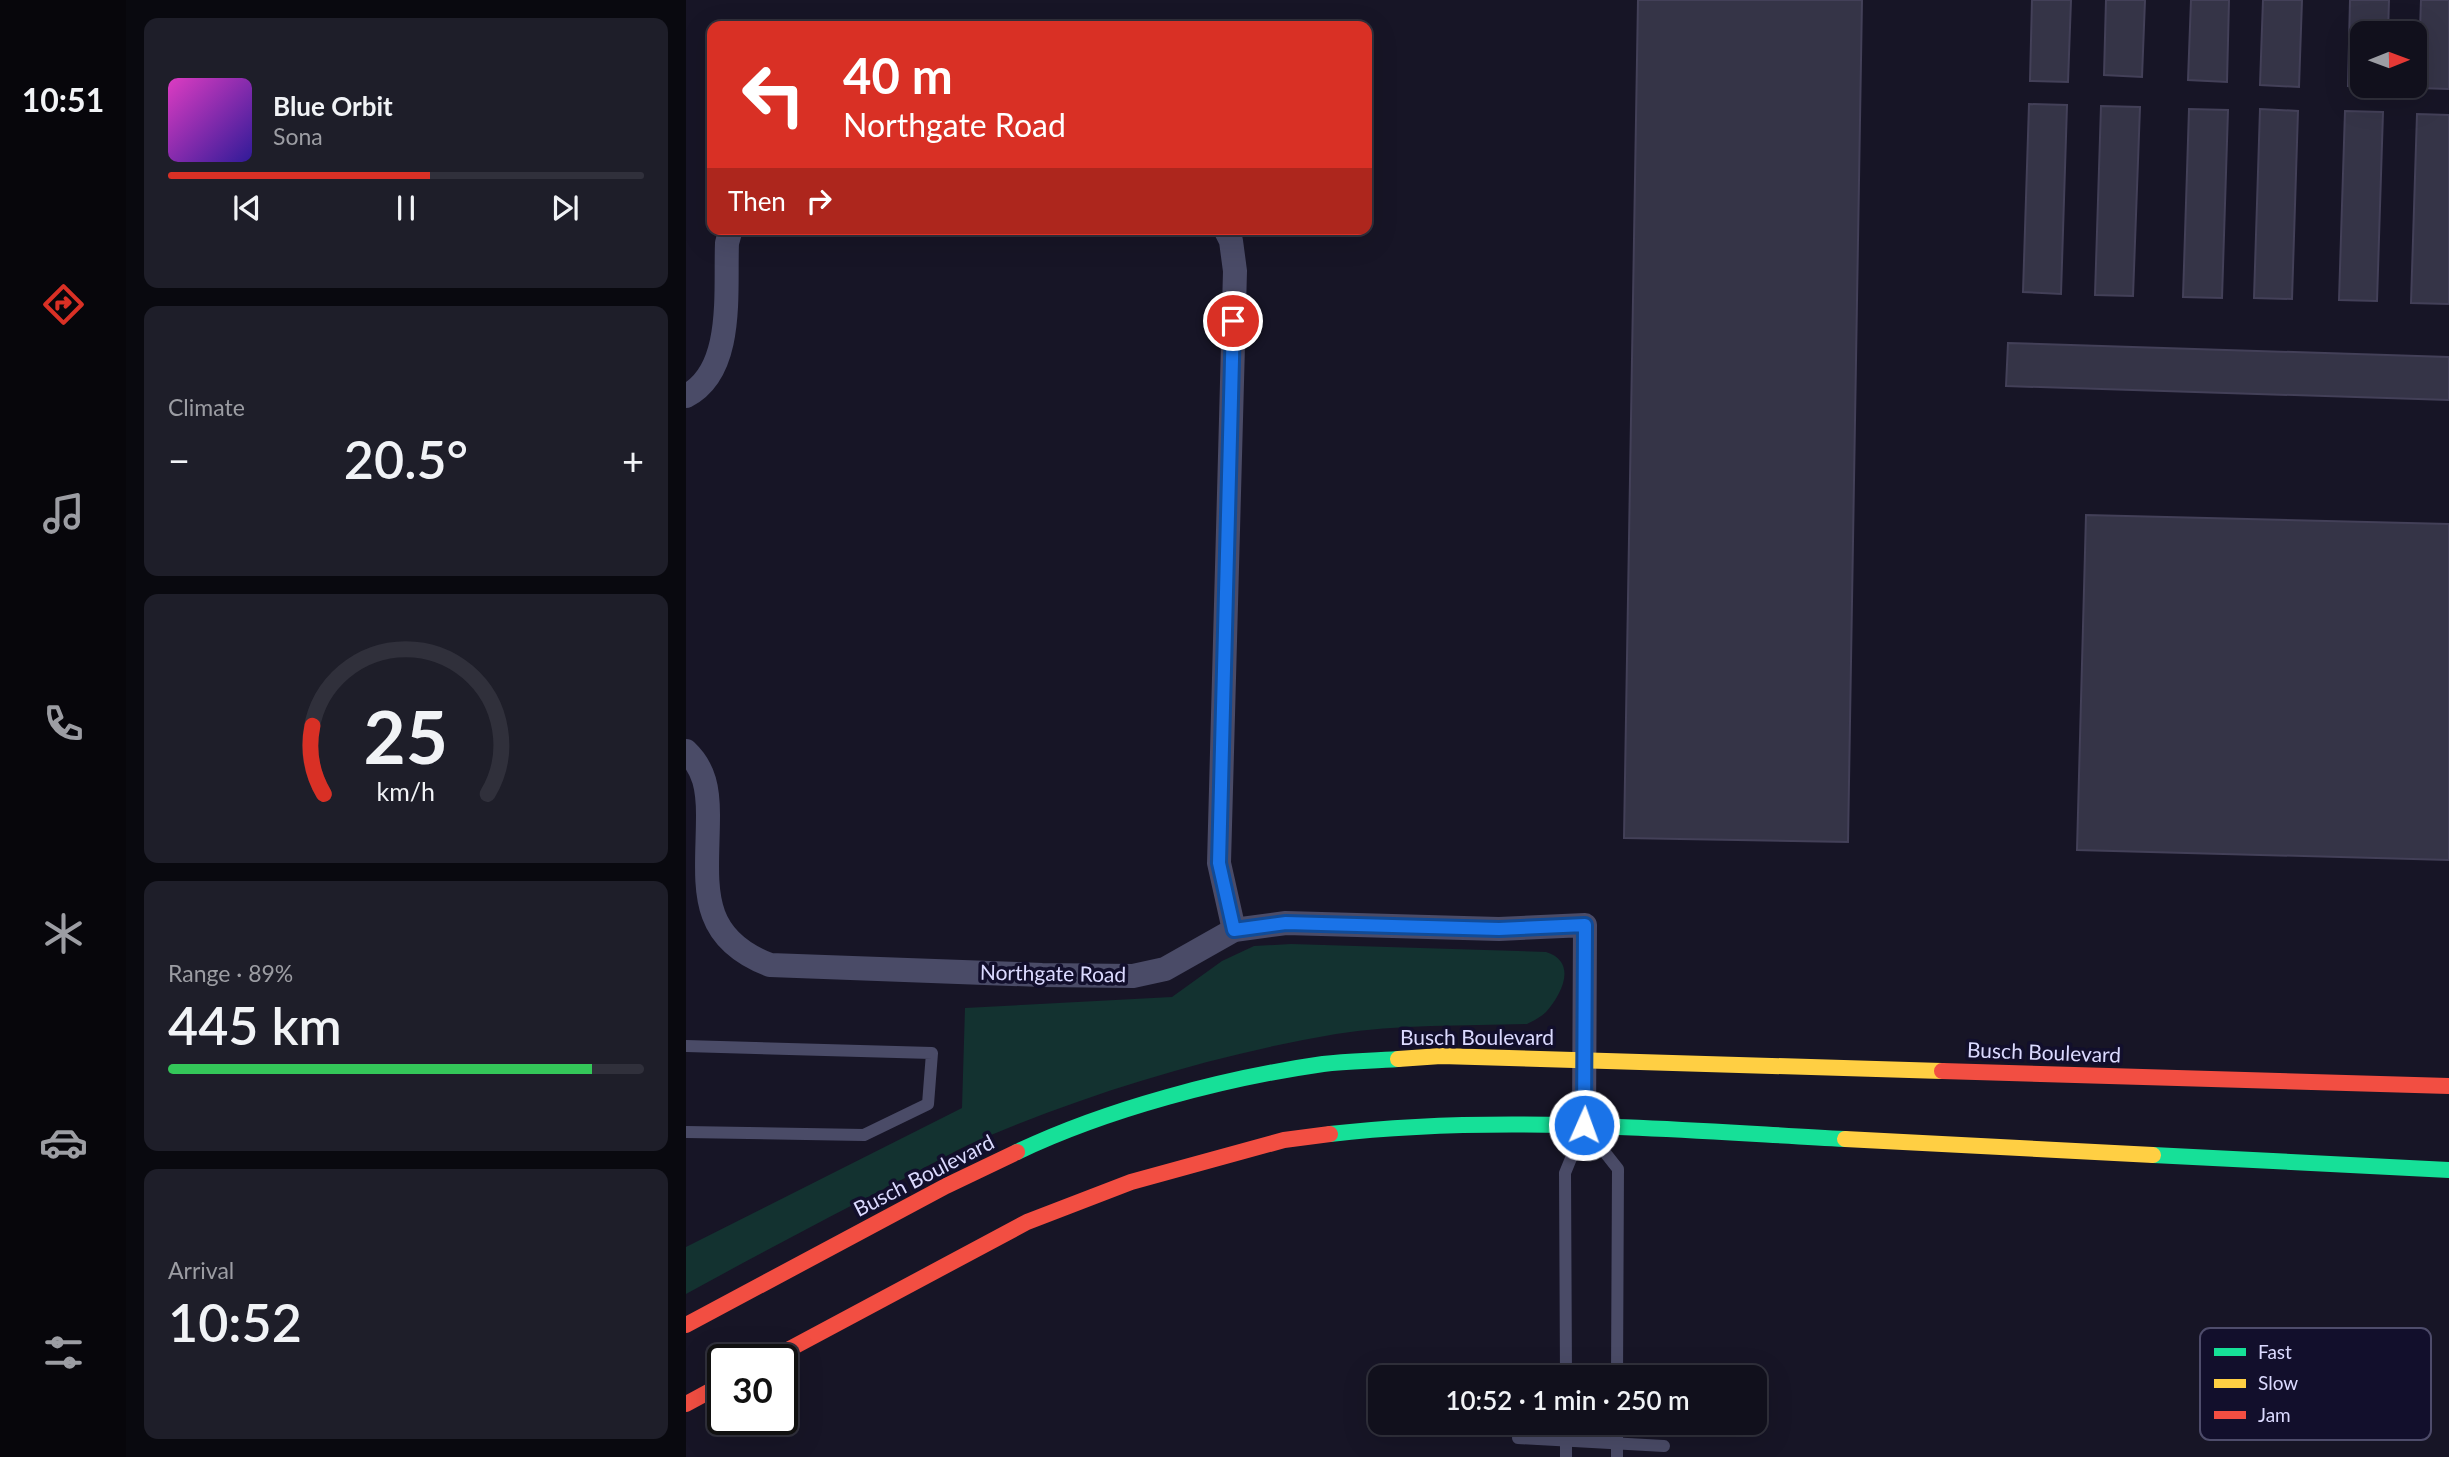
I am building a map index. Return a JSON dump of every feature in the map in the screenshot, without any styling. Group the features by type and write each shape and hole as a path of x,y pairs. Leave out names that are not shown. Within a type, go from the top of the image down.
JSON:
{"main road":[{"name":"Busch Boulevard","path":"686,1325 946,1186 1032,1145 1118,1113 1231,1081 1325,1064 1441,1056 2449,1086"},
{"path":"798,1344 1027,1222 1131,1182 1284,1140 1384,1128 1584,1125 2449,1170"},
{"path":"686,1404 707,1393"}],"street":[{"path":"686,396 707,379 722,352 727,243 730,235"},
{"path":"1228,235 1235,271 1219,863 1234,930"},
{"name":"Northgate Road","path":"686,751 703,774 708,793 709,902 716,924 727,940 738,949 749,957 770,965 1133,976 1164,969 1234,930 1286,923 1499,929 1585,925 1584,1125"}],"lane":[{"path":"686,1046 932,1053 928,1104 864,1135 686,1132"},
{"path":"1566,1365 1565,1173 1584,1125"},
{"path":"1584,1125 1618,1169 1617,1365"},
{"path":"1566,1435 1566,1457"},
{"path":"1616,1457 1617,1435"},
{"path":"1518,1438 1664,1446"}],"green space":[{"path":"1291,944 1546,952 1562,963 1564,979 1546,1012 1527,1024 1408,1027 1336,1034 1292,1042 1161,1075 1033,1118 968,1145 686,1294 686,1247 962,1108 965,1008 1172,997 1222,961 1254,946"}],"building":[{"path":"1638,0 1862,0 1848,842 1624,838"},
{"path":"2032,0 2071,0 2068,82 2030,81"},
{"path":"2106,0 2145,0 2142,77 2104,75"},
{"path":"2191,0 2229,0 2227,82 2188,80"},
{"path":"2263,0 2302,0 2299,87 2260,85"},
{"path":"2350,0 2389,0 2388,21 2350,21 2348,86"},
{"path":"2421,0 2449,0 2449,89 2427,88 2427,21 2420,21"},
{"path":"2029,104 2067,105 2061,294 2023,292"},
{"path":"2101,106 2140,107 2133,296 2095,295"},
{"path":"2189,109 2228,110 2222,298 2183,297"},
{"path":"2260,109 2298,111 2292,299 2254,298"},
{"path":"2345,111 2383,112 2377,301 2339,300"},
{"path":"2417,114 2449,115 2449,304 2411,303"},
{"path":"2008,343 2449,357 2449,400 2006,386"},
{"path":"2086,515 2449,524 2449,860 2077,850"}],"traffic: fast":[{"path":"1017,1152 1089,1122 1207,1087 1323,1064 1398,1059"},
{"path":"1330,1134 1394,1128 1523,1124 1845,1139"},
{"path":"2153,1155 2449,1170"}],"traffic: slow":[{"path":"1398,1059 1441,1056 1942,1071"},
{"path":"1845,1139 2153,1155"}],"traffic: jam":[{"path":"1942,1071 2449,1086"},
{"path":"798,1344 1027,1222 1131,1182 1284,1140 1330,1134"},
{"path":"686,1325 946,1186 1017,1152"},
{"path":"686,1404 707,1393"}],"route":[{"path":"1233,321 1219,863 1234,930 1286,923 1499,929 1585,925 1584,1125"}]}
